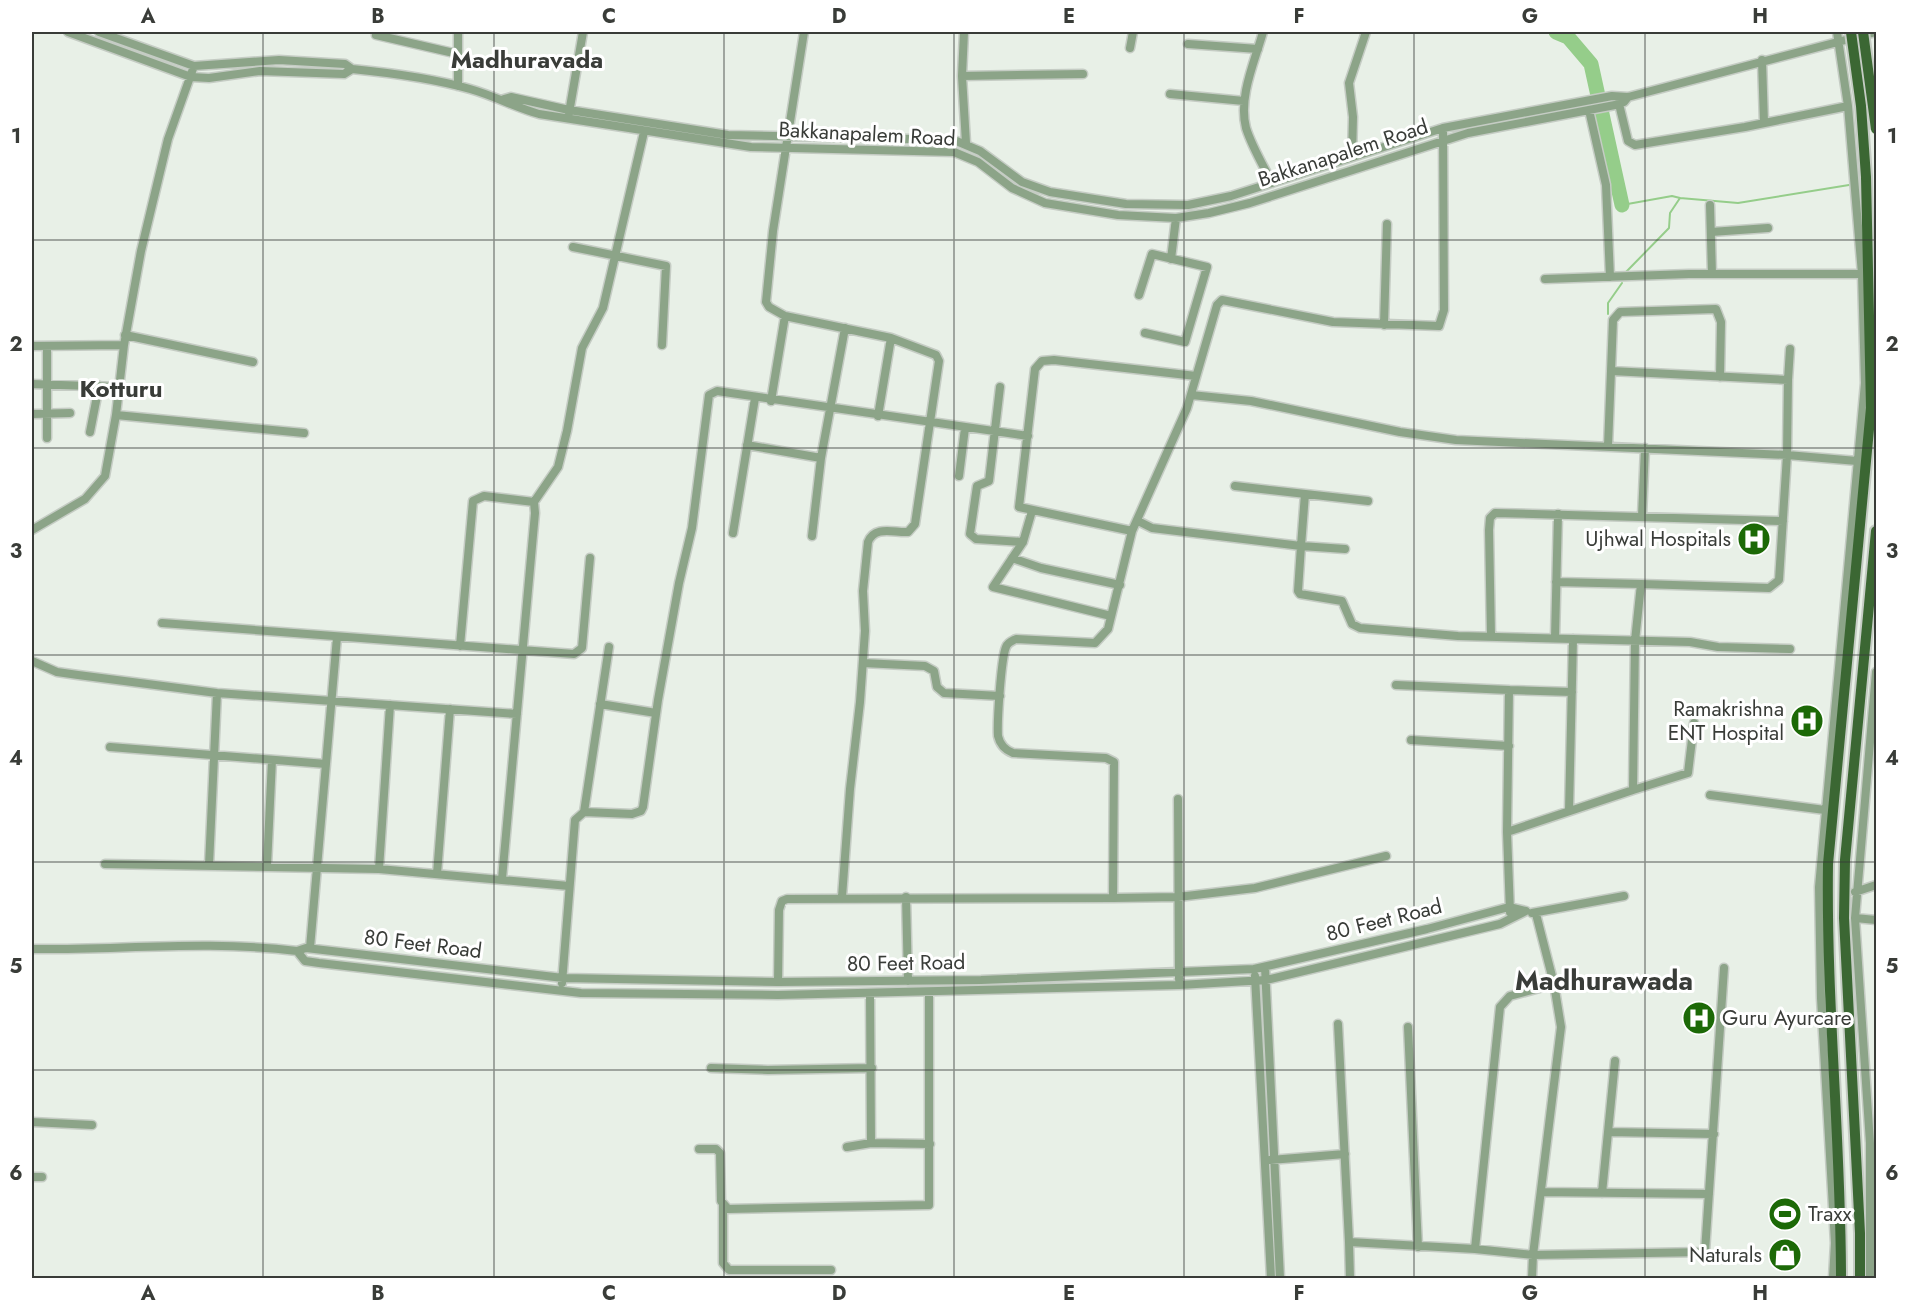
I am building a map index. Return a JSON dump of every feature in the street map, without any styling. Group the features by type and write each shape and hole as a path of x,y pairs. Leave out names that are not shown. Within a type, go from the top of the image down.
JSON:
{"main road":[{"path":"1841,1278 1841,1216 1827,921 1828,864 1871,408 1871,308 1867,190 1861,106 1851,32"},
{"path":"1863,32 1876,129"},
{"path":"1860,1278 1860,1233 1844,918 1848,829 1876,531"}],"street":[{"path":"68,32 191,77 209,78 260,71 344,74 352,69"},
{"path":"32,530 85,499 97,489 109,464 125,336 137,269 168,139 194,66 99,32"},
{"path":"458,32 458,86"},
{"path":"568,120 583,32"},
{"path":"804,32 765,297 769,307 785,316 891,338 936,355 939,361 932,424 915,524 908,532 879,531 870,537 868,542 863,591 865,631 863,663 842,897"},
{"path":"964,32 962,76 966,143"},
{"path":"1130,48 1133,32"},
{"path":"1352,157 1351,72 1366,32"},
{"path":"504,99 511,98 569,110 728,135 938,139 966,143 1034,187 1094,200 1154,206 1188,205 1231,196 1443,128 1615,102 1837,36 1876,32"},
{"path":"376,35 458,54"},
{"path":"1833,1278 1835,1243 1821,987 1820,887 1825,810 1865,383 1862,274 1848,106 1837,36"},
{"path":"1188,44 1260,42 1244,100 1246,126 1272,183"},
{"name":"Bakkanapalem Road","path":"194,66 279,60 345,64 352,69 423,78 458,86 504,99 508,105 568,120 644,132 751,147 787,146 954,152 978,162 1012,188 1044,203 1118,215 1176,218 1250,203 1443,139 1592,106"},
{"path":"1762,60 1764,123"},
{"path":"962,76 1083,74"},
{"path":"1170,94 1244,100"},
{"path":"1615,102 1628,141 1635,145 1848,106"},
{"path":"1592,106 1606,185 1610,277"},
{"path":"1113,898 1114,762 1106,758 1013,753 1006,750 998,736 1005,650 1010,641 1016,639 1095,643 1108,629 1132,531 1191,395 1217,305 1222,300 1333,322 1439,326 1443,321 1443,128"},
{"path":"502,879 535,513 534,502 558,467 567,432 582,348 599,319 617,255 644,132"},
{"path":"1710,205 1712,274"},
{"path":"1171,259 1176,218"},
{"path":"1384,325 1388,224"},
{"path":"1711,232 1768,228"},
{"path":"573,247 666,266 662,345"},
{"path":"1139,295 1152,254 1207,267 1185,342 1145,333"},
{"path":"1545,279 1712,274 1862,274"},
{"path":"1608,446 1613,320 1620,312 1716,309 1722,322 1720,377"},
{"path":"771,400 785,316"},
{"path":"812,536 828,409 845,328"},
{"path":"125,336 253,362"},
{"path":"878,416 891,338"},
{"path":"32,346 124,345"},
{"path":"47,346 47,438"},
{"path":"1556,582 1769,588 1776,585 1779,580 1787,455 1790,349"},
{"path":"1132,531 1067,515 1032,511 1019,507 1035,369 1042,361 1054,360 1196,376"},
{"path":"1611,371 1788,380"},
{"path":"32,384 118,387"},
{"path":"90,432 99,386"},
{"path":"1000,387 989,481 977,486 970,534 976,538 1023,542"},
{"path":"584,812 632,814 641,811 679,583 692,528 707,400 711,392 717,391 828,409 1028,436"},
{"path":"1191,395 1251,402 1400,432 1455,440 1787,455 1857,461"},
{"path":"733,533 755,398"},
{"path":"32,414 70,414"},
{"path":"116,415 304,433"},
{"path":"959,476 965,428"},
{"path":"747,445 821,458"},
{"path":"1642,516 1645,448"},
{"path":"1235,486 1368,501"},
{"path":"1305,494 1298,591 1311,598 1336,598 1342,601 1352,624 1360,628 1491,636 1690,642 1727,648 1790,649"},
{"path":"460,646 472,501 484,496 534,502"},
{"path":"1032,511 1023,542 994,581 993,587 1111,616"},
{"path":"1491,636 1490,518 1495,513 1783,521"},
{"path":"1555,638 1558,514"},
{"path":"1138,521 1152,528 1345,549"},
{"path":"162,623 574,654 581,651 590,558"},
{"path":"1012,558 1041,568 1119,585"},
{"path":"1633,790 1635,641 1641,584"},
{"path":"310,948 337,637"},
{"path":"1569,811 1573,639"},
{"path":"562,992 575,820 584,812 609,647"},
{"path":"32,661 57,672 217,693 517,714"},
{"path":"863,663 925,666 934,671 937,687 944,693 1000,696"},
{"path":"1870,1278 1874,1225 1855,892 1873,761 1876,672"},
{"path":"1396,685 1572,692"},
{"path":"1509,690 1507,832 1511,918"},
{"path":"210,865 217,693"},
{"path":"600,704 656,713"},
{"path":"379,869 390,705"},
{"path":"437,874 450,709"},
{"path":"1507,832 1688,773 1694,723"},
{"path":"1411,740 1509,746"},
{"path":"110,747 326,765"},
{"path":"267,866 272,760"},
{"path":"1710,795 1825,810"},
{"path":"1178,799 1179,985"},
{"path":"778,982 778,910 782,901 842,897 1179,897 1255,888 1386,856"},
{"path":"105,864 379,869 569,886"},
{"path":"1855,892 1876,885"},
{"path":"1509,907 1536,914 1624,896"},
{"path":"906,897 908,981"},
{"name":"80 Feet Road","path":"297,951 310,948 563,978 778,982 1178,974 1265,967 1509,907"},
{"path":"32,949 220,946 297,951 305,961 562,992 778,995 928,992 1179,985 1266,980 1500,924 1526,911"},
{"path":"1532,1278 1561,1027 1554,984 1536,914"},
{"path":"1855,918 1876,920"},
{"path":"1265,967 1271,1278"},
{"path":"1349,1242 1475,1249 1533,1255 1705,1252 1724,968"},
{"path":"1254,969 1280,1278"},
{"path":"1475,1249 1500,1007 1510,996 1554,984"},
{"path":"723,1205 735,1210 929,1205 928,992"},
{"path":"870,993 871,1143"},
{"path":"1338,1024 1350,1278"},
{"path":"1408,1027 1418,1247"},
{"path":"1602,1192 1615,1061"},
{"path":"711,1068 872,1068"},
{"path":"32,1122 92,1125"},
{"path":"1609,1132 1714,1134"},
{"path":"847,1147 871,1143 930,1144"},
{"path":"699,1149 716,1149 720,1153 725,1268 735,1272 831,1270"},
{"path":"1270,1160 1345,1154"},
{"path":"32,1177 42,1177"},
{"path":"1541,1192 1709,1194"}],"waterway":[{"path":"1556,32 1568,37 1591,64 1622,205"},
{"path":"1680,198 1738,203 1849,185"},
{"path":"1622,205 1672,196 1680,198 1670,213 1669,228 1626,272"},
{"path":"1608,314 1608,303 1622,283"}],"place":[{"name":"Ujhwal Hospitals","path":"1754,539"},
{"name":"Ramakrishna ENT Hospital","path":"1807,721"},
{"name":"Guru Ayurcare","path":"1699,1018"},
{"name":"Traxx","path":"1785,1214"},
{"name":"Naturals","path":"1785,1255"}],"district":[{"name":"Madhuravada","path":"527,60"},
{"name":"Kotturu","path":"121,389"},
{"name":"Madhurawada","path":"1604,981"}]}
